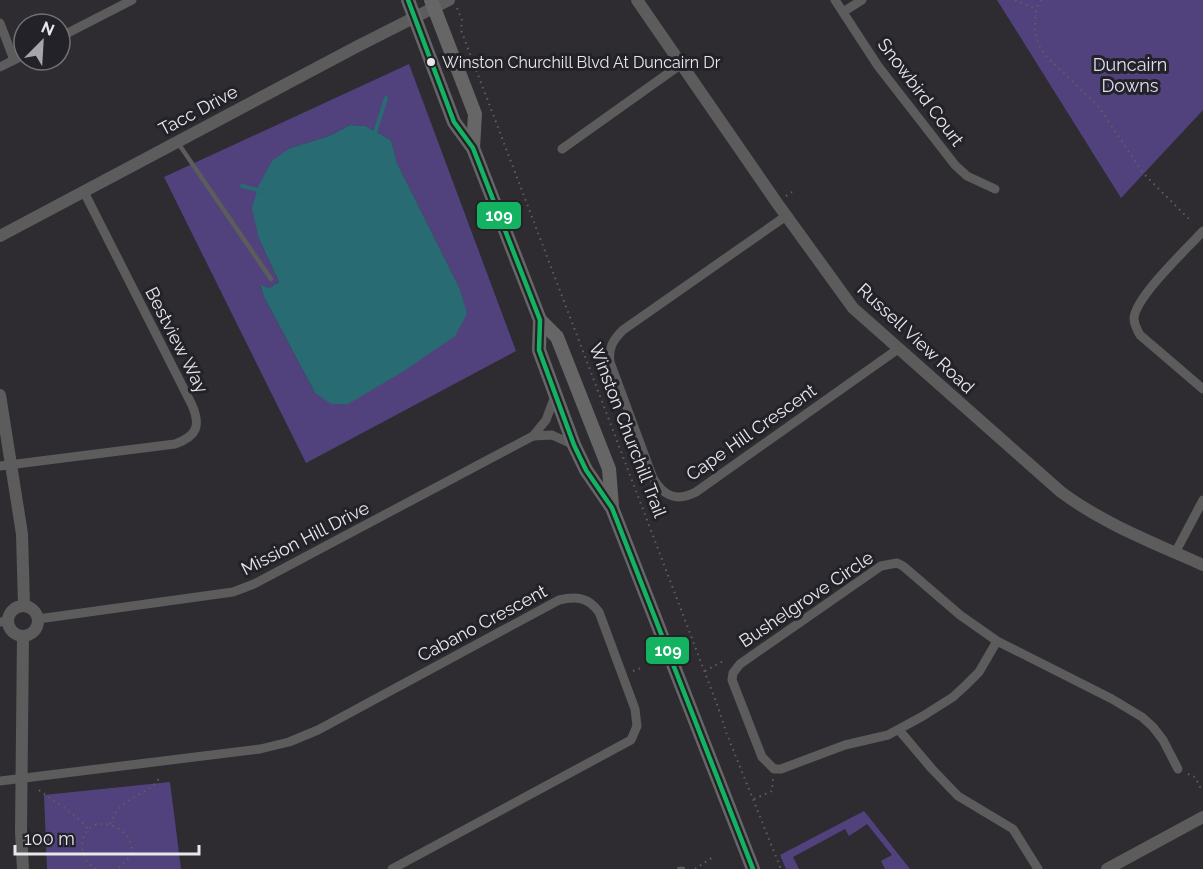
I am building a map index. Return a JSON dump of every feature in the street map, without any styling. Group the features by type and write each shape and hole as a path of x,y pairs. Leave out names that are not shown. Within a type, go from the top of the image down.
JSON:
{"main road":[{"path":"408,0 454,122 473,148 540,320 538,350 574,445 585,470 612,508 753,869"},
{"path":"432,4 474,114 473,148"},
{"path":"540,320 558,337 609,469 612,508"}],"street":[{"path":"72,31 132,0"},
{"name":"Tacc Drive","path":"0,236 414,17 432,4 449,0"},
{"name":"Russell View Road","path":"637,0 680,65 853,308 1061,492 1086,511 1112,525 1203,565"},
{"name":"Snowbird Court","path":"835,0 878,66 955,165 967,176 995,189"},
{"path":"843,12 862,0"},
{"path":"0,23 12,55"},
{"path":"562,149 680,65"},
{"name":"Bestview Way","path":"6,465 175,444 189,439 196,429 197,417 192,405 84,192"},
{"name":"Cape Hill Crescent","path":"786,216 623,330 610,346 610,362 658,487 666,494 676,497 686,497 696,492 898,349"},
{"path":"1203,231 1143,298 1134,317 1135,326 1140,335 1203,389"},
{"name":"Mission Hill Drive","path":"38,619 215,596 254,584 533,436 549,414 555,393"},
{"path":"0,395 6,465 22,534 24,605"},
{"path":"533,436 552,435 574,445"},
{"path":"1175,553 1203,500"},
{"name":"Bushelgrove Circle","path":"774,769 762,757 733,685 733,673 740,664 881,566 888,564 903,566 960,615 997,641 1112,699 1142,717 1164,740 1178,769"},
{"name":"Cabano Crescent","path":"22,778 260,749 289,742 318,730 559,600 579,598 593,604 599,612 635,709 637,726 631,740 392,869"},
{"path":"24,605 34,609 38,619 36,629 23,636 12,631 4,622 11,611 24,605"},
{"path":"23,636 23,869"},
{"path":"774,769 788,767 845,745 888,735 923,716 953,697 979,672 997,641"},
{"path":"899,729 932,769 958,795 1013,829 1038,869"},
{"path":"0,781 22,778"},
{"path":"1107,869 1203,817"}],"lane":[{"path":"178,142 271,279"}],"path":[{"name":"Winston Churchill Trail","path":"454,0 462,20 461,30 465,41 705,671 726,732 781,869"},
{"path":"1016,0 1036,9"},
{"path":"1041,0 1036,9 1035,30 1038,44 1046,56 1100,107 1143,172 1192,222"},
{"path":"786,196 792,192"},
{"path":"705,671 720,662 733,673"},
{"path":"754,799 772,791 774,769"},
{"path":"1178,769 1195,777 1201,789"},
{"path":"110,824 118,808 130,798 156,784 160,775"},
{"path":"39,790 81,820 89,830"},
{"path":"96,869 89,867 82,850 83,841 89,830 101,824 110,824 125,832 129,840 128,858 117,869"},
{"path":"695,869 712,857"}],"green space":[{"name":"Duncairn Downs","path":"997,0 1203,0 1203,110 1121,198"},
{"path":"409,64 516,351 306,463 164,177","holes":["350,125 366,126 391,140 397,163 460,289 466,314 315,393 264,297 260,286 269,288 279,282 259,239 290,148 329,136"]},
{"path":"170,782 181,869 47,869 44,795"},
{"path":"864,811 910,869 885,869 881,861 892,855 867,824 849,836 845,829 793,857 799,869 786,869 780,855"}],"water":[{"path":"350,125 366,126 391,140 397,163 460,289 467,314 455,336 404,371 348,404 331,404 315,393 264,297 260,285 269,288 279,282 259,239 252,208 259,185 272,161 290,148 329,136"}],"waterway":[{"path":"374,136 386,98"},
{"path":"242,186 262,191"}],"transit line":[{"name":"109","path":"408,0 454,122 473,148 540,320 539,350 574,445 586,470 612,508 753,869"}],"place":[{"name":"Winston Churchill Blvd At Duncairn Dr","path":"431,62"}]}
